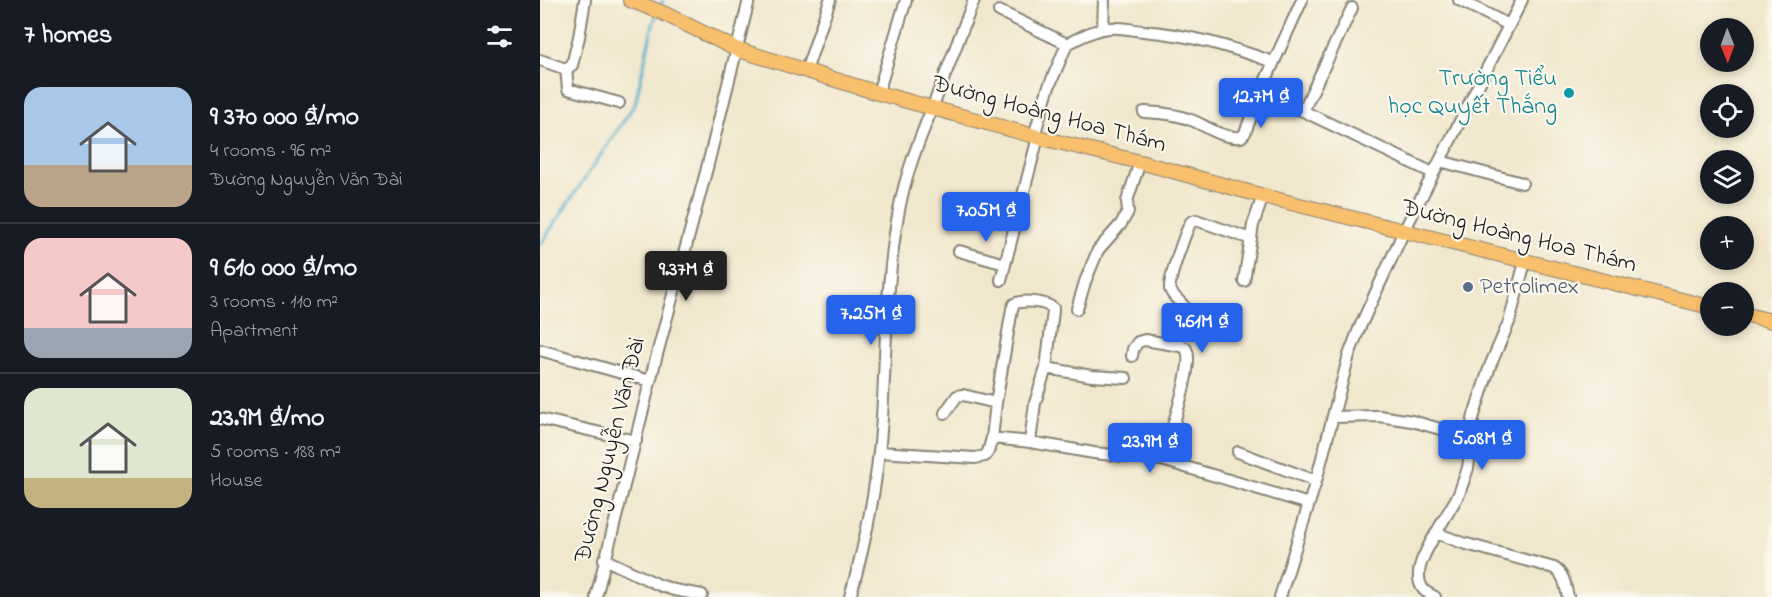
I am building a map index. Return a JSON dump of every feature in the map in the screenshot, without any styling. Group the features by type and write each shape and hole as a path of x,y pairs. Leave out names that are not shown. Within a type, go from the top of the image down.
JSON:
{"main road":[{"name":"Đường Hoàng Hoa Thám","path":"630,0 736,49 878,93 1263,196 1700,305"},
{"path":"1754,317 1772,321"}],"street":[{"path":"540,60 566,68 574,62 585,0"},
{"name":"Đường Nguyễn Văn Đài","path":"596,597 749,0"},
{"path":"806,71 830,0"},
{"path":"878,93 906,0"},
{"path":"850,597 869,525 879,452 892,256 899,209 907,174 974,0"},
{"path":"1103,29 1104,0"},
{"path":"1144,112 1168,114 1191,120 1227,136 1241,137 1245,133 1273,62 1302,0"},
{"path":"1459,0 1509,26"},
{"path":"1280,597 1316,482 1349,356 1359,329 1404,231 1522,0"},
{"path":"1303,111 1353,8"},
{"path":"999,11 1067,44"},
{"path":"1001,280 1048,88 1067,44 1092,32 1121,28 1169,33 1216,42 1273,62"},
{"path":"566,68 568,89 619,103"},
{"path":"1259,95 1303,111 1433,173"},
{"path":"1440,161 1522,183"},
{"path":"1077,309 1098,250 1121,224 1128,212 1127,201 1140,162"},
{"path":"1244,281 1253,225 1263,196"},
{"path":"1176,345 1187,312 1183,303 1173,295 1170,284 1191,222 1196,220 1251,239"},
{"path":"959,251 1005,264"},
{"path":"1435,597 1424,590 1421,585 1419,570 1436,533 1459,494 1466,475 1471,447 1469,437 1480,395 1509,322 1525,262"},
{"path":"879,452 975,458 985,456 992,438 1012,309 1017,302 1048,305 1053,308 1046,368 1035,403 1030,442"},
{"path":"1132,356 1133,349 1138,342 1145,340 1184,347 1188,352 1187,369 1180,400 1162,460"},
{"path":"540,351 650,381"},
{"path":"1046,368 1084,375 1126,378"},
{"path":"945,413 957,396 963,395 996,403"},
{"path":"1333,417 1379,416 1412,421 1469,437"},
{"path":"541,422 636,441"},
{"path":"992,438 1162,460 1309,504"},
{"path":"1238,452 1316,482"},
{"path":"1436,533 1463,543 1554,568 1560,572 1564,580 1568,597"},
{"path":"604,559 659,585 702,595"}],"waterway":[{"path":"660,8 663,0"},
{"path":"540,245 635,104 657,14"}],"place":[{"name":"Trường Tiểu học Quyết Thắng","path":"1569,93"},
{"name":"Petrolimex","path":"1468,287"}]}
